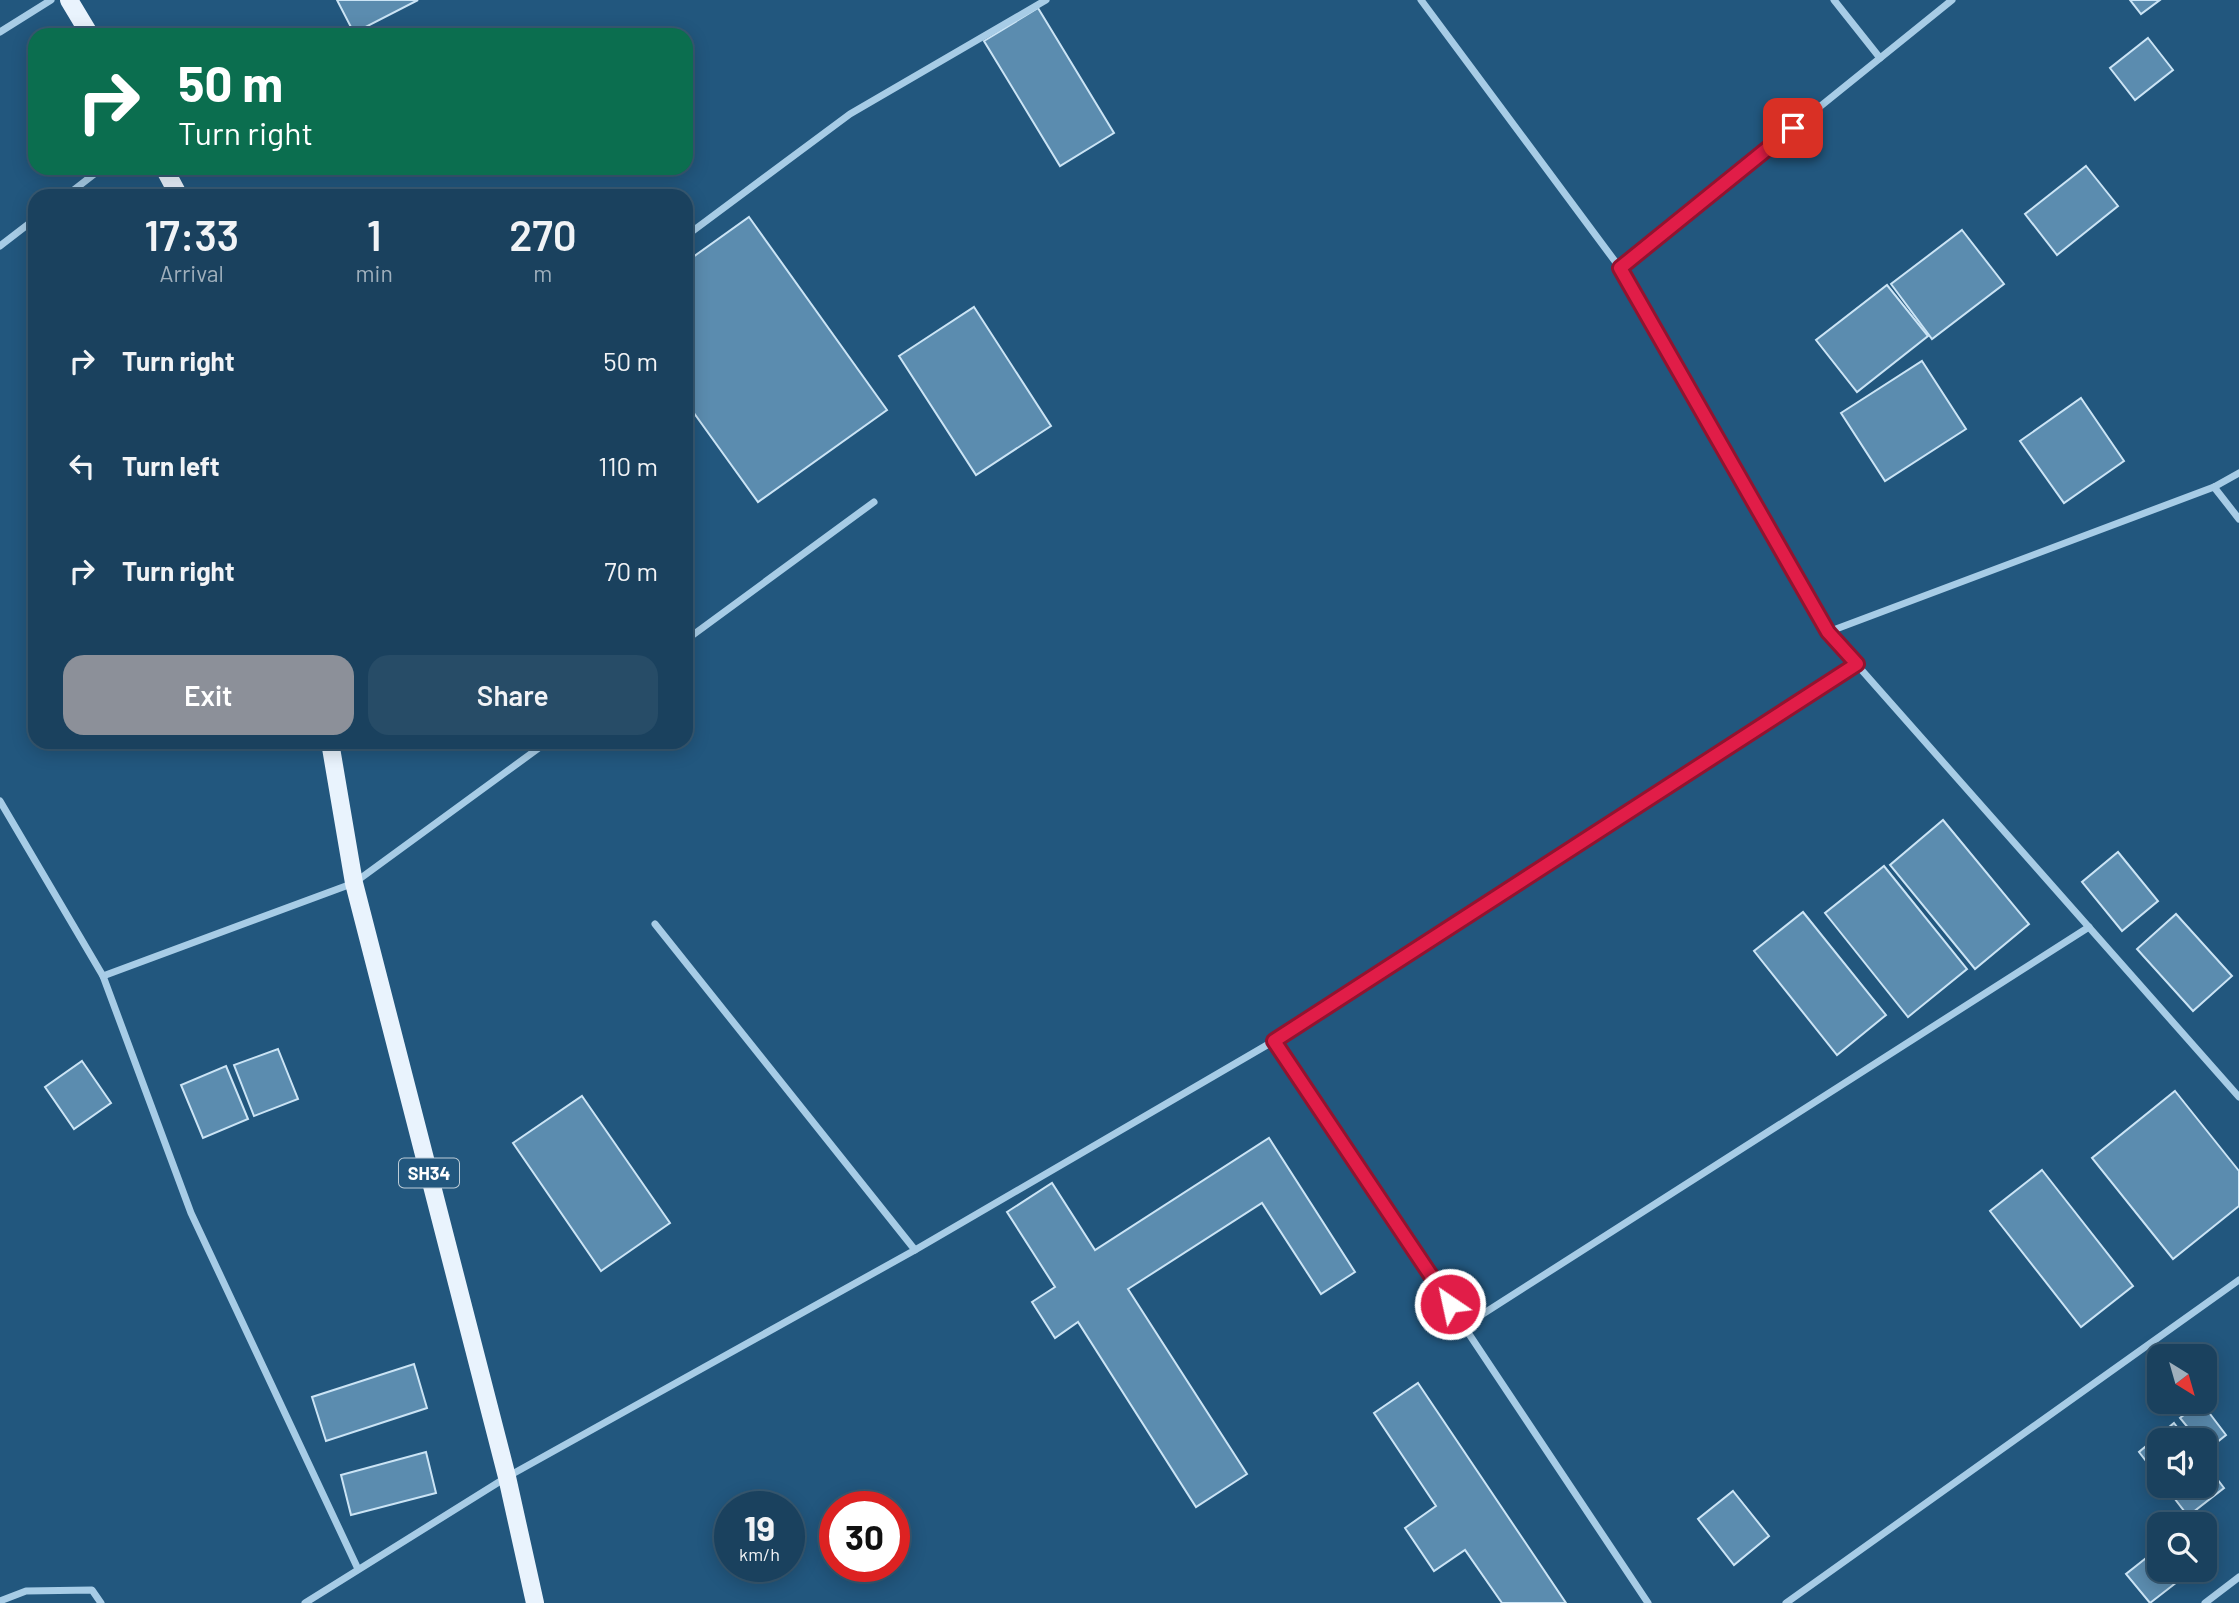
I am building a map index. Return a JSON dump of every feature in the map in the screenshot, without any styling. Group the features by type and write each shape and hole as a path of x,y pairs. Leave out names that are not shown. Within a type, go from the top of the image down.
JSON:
{"main road":[{"path":"69,0 85,28"},
{"name":"SH34","path":"331,749 354,883 507,1477 536,1603"}],"street":[{"path":"0,32 51,0"},
{"path":"693,231 850,114 1046,0"},
{"path":"1421,0 1620,268 1828,632 2239,1097"},
{"path":"1834,0 1880,58"},
{"path":"1620,268 1952,0"},
{"path":"75,189 93,175"},
{"path":"0,246 28,224"},
{"path":"1828,632 2214,487 2239,473"},
{"path":"2214,487 2239,519"},
{"path":"693,635 874,502"},
{"path":"305,1603 507,1477 915,1250 1274,1041 1857,664"},
{"path":"103,976 354,883 537,749"},
{"path":"0,801 103,976 191,1213 358,1569"},
{"path":"655,924 915,1250"},
{"path":"1464,1326 2089,927"},
{"path":"1274,1041 1648,1603"},
{"path":"1786,1603 2239,1280"},
{"path":"2205,1603 2239,1577"},
{"path":"0,1601 26,1591 92,1590 102,1603"},
{"path":"2215,1595 2221,1603"}],"building":[{"path":"337,0 418,0 364,28 351,28"},
{"path":"2130,0 2160,0 2141,14"},
{"path":"1038,8 1114,133 1060,166 984,41"},
{"path":"2148,38 2173,70 2135,100 2110,68"},
{"path":"2086,166 2118,206 2057,255 2025,214"},
{"path":"749,217 887,410 758,502 693,412 693,257"},
{"path":"1962,230 2004,284 1932,339 1891,284"},
{"path":"1887,285 1928,336 1857,392 1816,340"},
{"path":"974,307 1051,426 976,475 899,356"},
{"path":"1922,361 1966,429 1885,481 1841,413"},
{"path":"2081,398 2124,461 2064,503 2020,441"},
{"path":"1943,820 2029,924 1975,969 1890,865"},
{"path":"2118,852 2158,901 2122,931 2082,882"},
{"path":"1884,866 1967,969 1908,1017 1825,913"},
{"path":"1803,912 1886,1015 1837,1055 1754,951"},
{"path":"2176,914 2232,976 2193,1011 2137,949"},
{"path":"278,1049 298,1099 254,1116 234,1065"},
{"path":"82,1061 111,1103 74,1129 45,1087"},
{"path":"226,1066 248,1119 203,1138 181,1085"},
{"path":"2175,1091 2239,1171 2239,1206 2173,1259 2092,1158"},
{"path":"582,1096 670,1223 601,1271 513,1143"},
{"path":"1269,1138 1355,1272 1321,1294 1262,1203 1128,1289 1247,1474 1196,1507 1078,1322 1055,1338 1032,1302 1055,1287 1007,1212 1052,1183 1095,1250"},
{"path":"2042,1170 2133,1286 2081,1327 1990,1211"},
{"path":"414,1364 427,1408 326,1441 312,1397"},
{"path":"1418,1383 1566,1603 1502,1603 1465,1550 1434,1571 1405,1528 1436,1506 1374,1413"},
{"path":"2185,1414 2210,1414 2226,1435 2217,1442 2217,1428 2188,1428 2180,1418"},
{"path":"2147,1445 2147,1462 2139,1452"},
{"path":"426,1452 436,1493 351,1515 341,1475"},
{"path":"2217,1479 2224,1488 2217,1493"},
{"path":"1733,1491 1769,1536 1734,1565 1698,1519"},
{"path":"2174,1498 2211,1498 2193,1512 2185,1512"},
{"path":"2147,1557 2147,1582 2177,1582 2150,1603 2126,1574"}],"route":[{"path":"1450,1304 1274,1041 1857,664 1828,632 1620,268 1793,128"}]}
